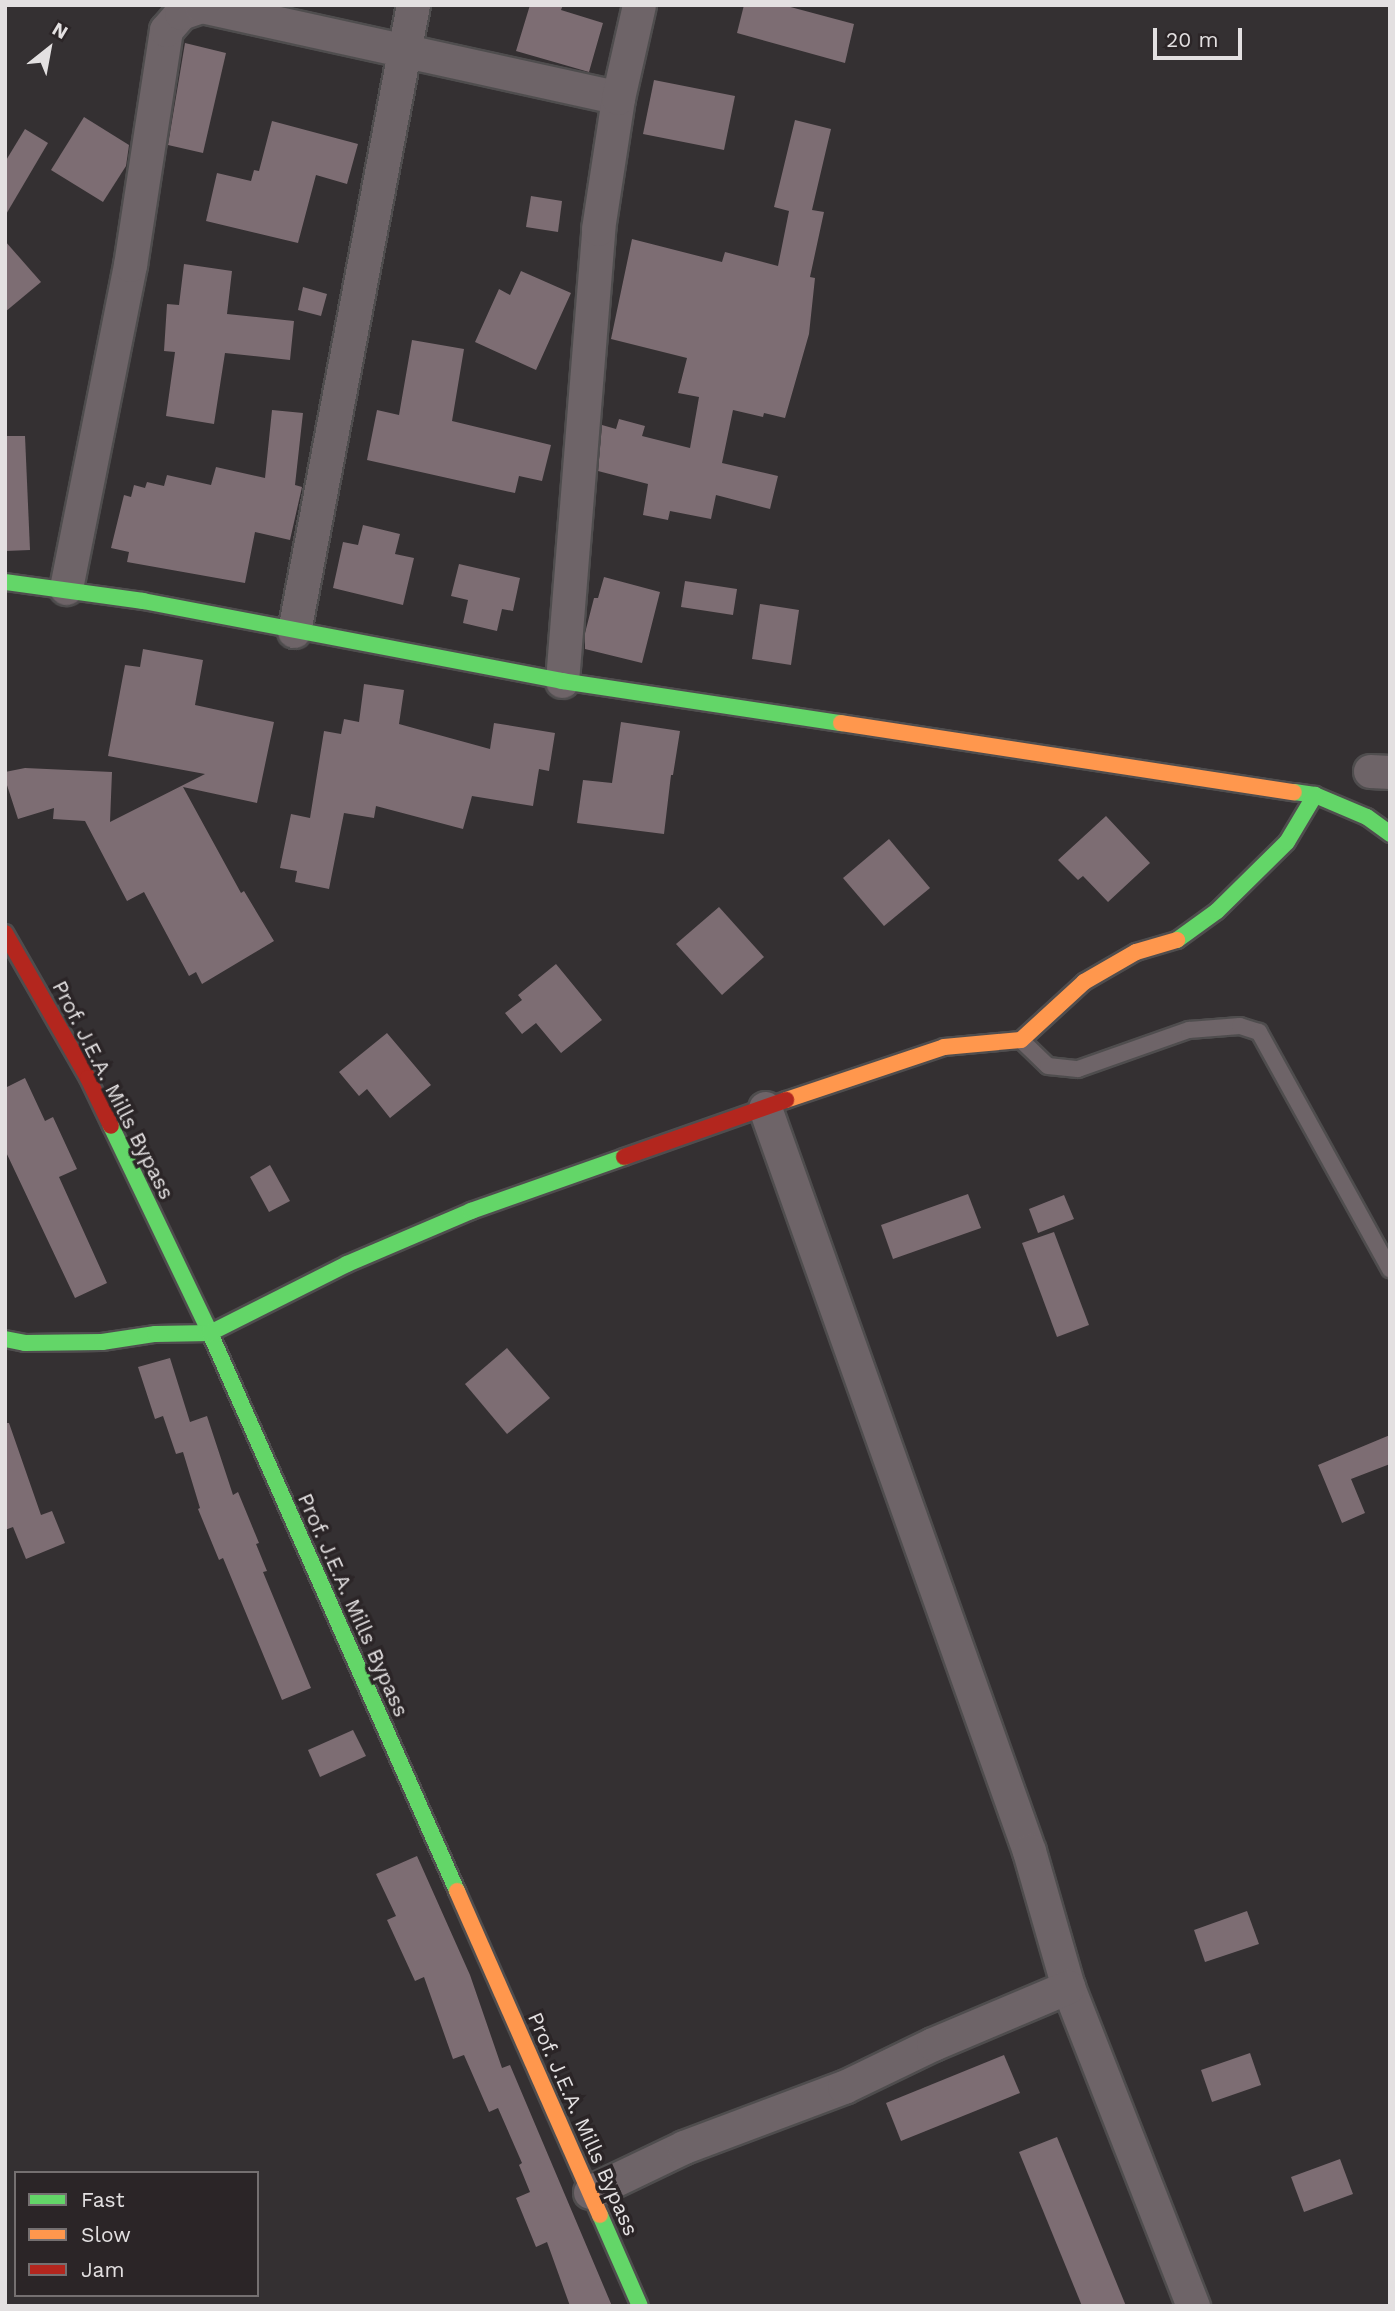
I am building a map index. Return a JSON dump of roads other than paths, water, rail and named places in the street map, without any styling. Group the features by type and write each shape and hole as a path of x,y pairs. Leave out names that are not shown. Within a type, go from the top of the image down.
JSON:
{"street":[{"path":"294,631 413,5"},
{"path":"562,681 598,229 618,97 639,5"},
{"path":"66,588 130,265 166,30 181,13 201,6 404,48 618,97"},
{"path":"5,582 66,588 562,681 1315,795 1367,817 1390,834"},
{"path":"5,1339 25,1343 102,1342 155,1334 210,1333 347,1264 471,1211 944,1047 1021,1040 1084,982 1136,952 1178,940 1217,911 1287,842 1315,795"},
{"name":"Prof. J.E.A. Mills Bypass","path":"5,933 88,1078 210,1333 640,2306"},
{"path":"765,1108 1028,1851 1068,1987 1193,2306"},
{"path":"590,2192 684,2147 844,2087 933,2044 1068,1987"}],"lane":[{"path":"1021,1040 1048,1066 1078,1069 1189,1030 1240,1026 1259,1032 1390,1269"}]}
